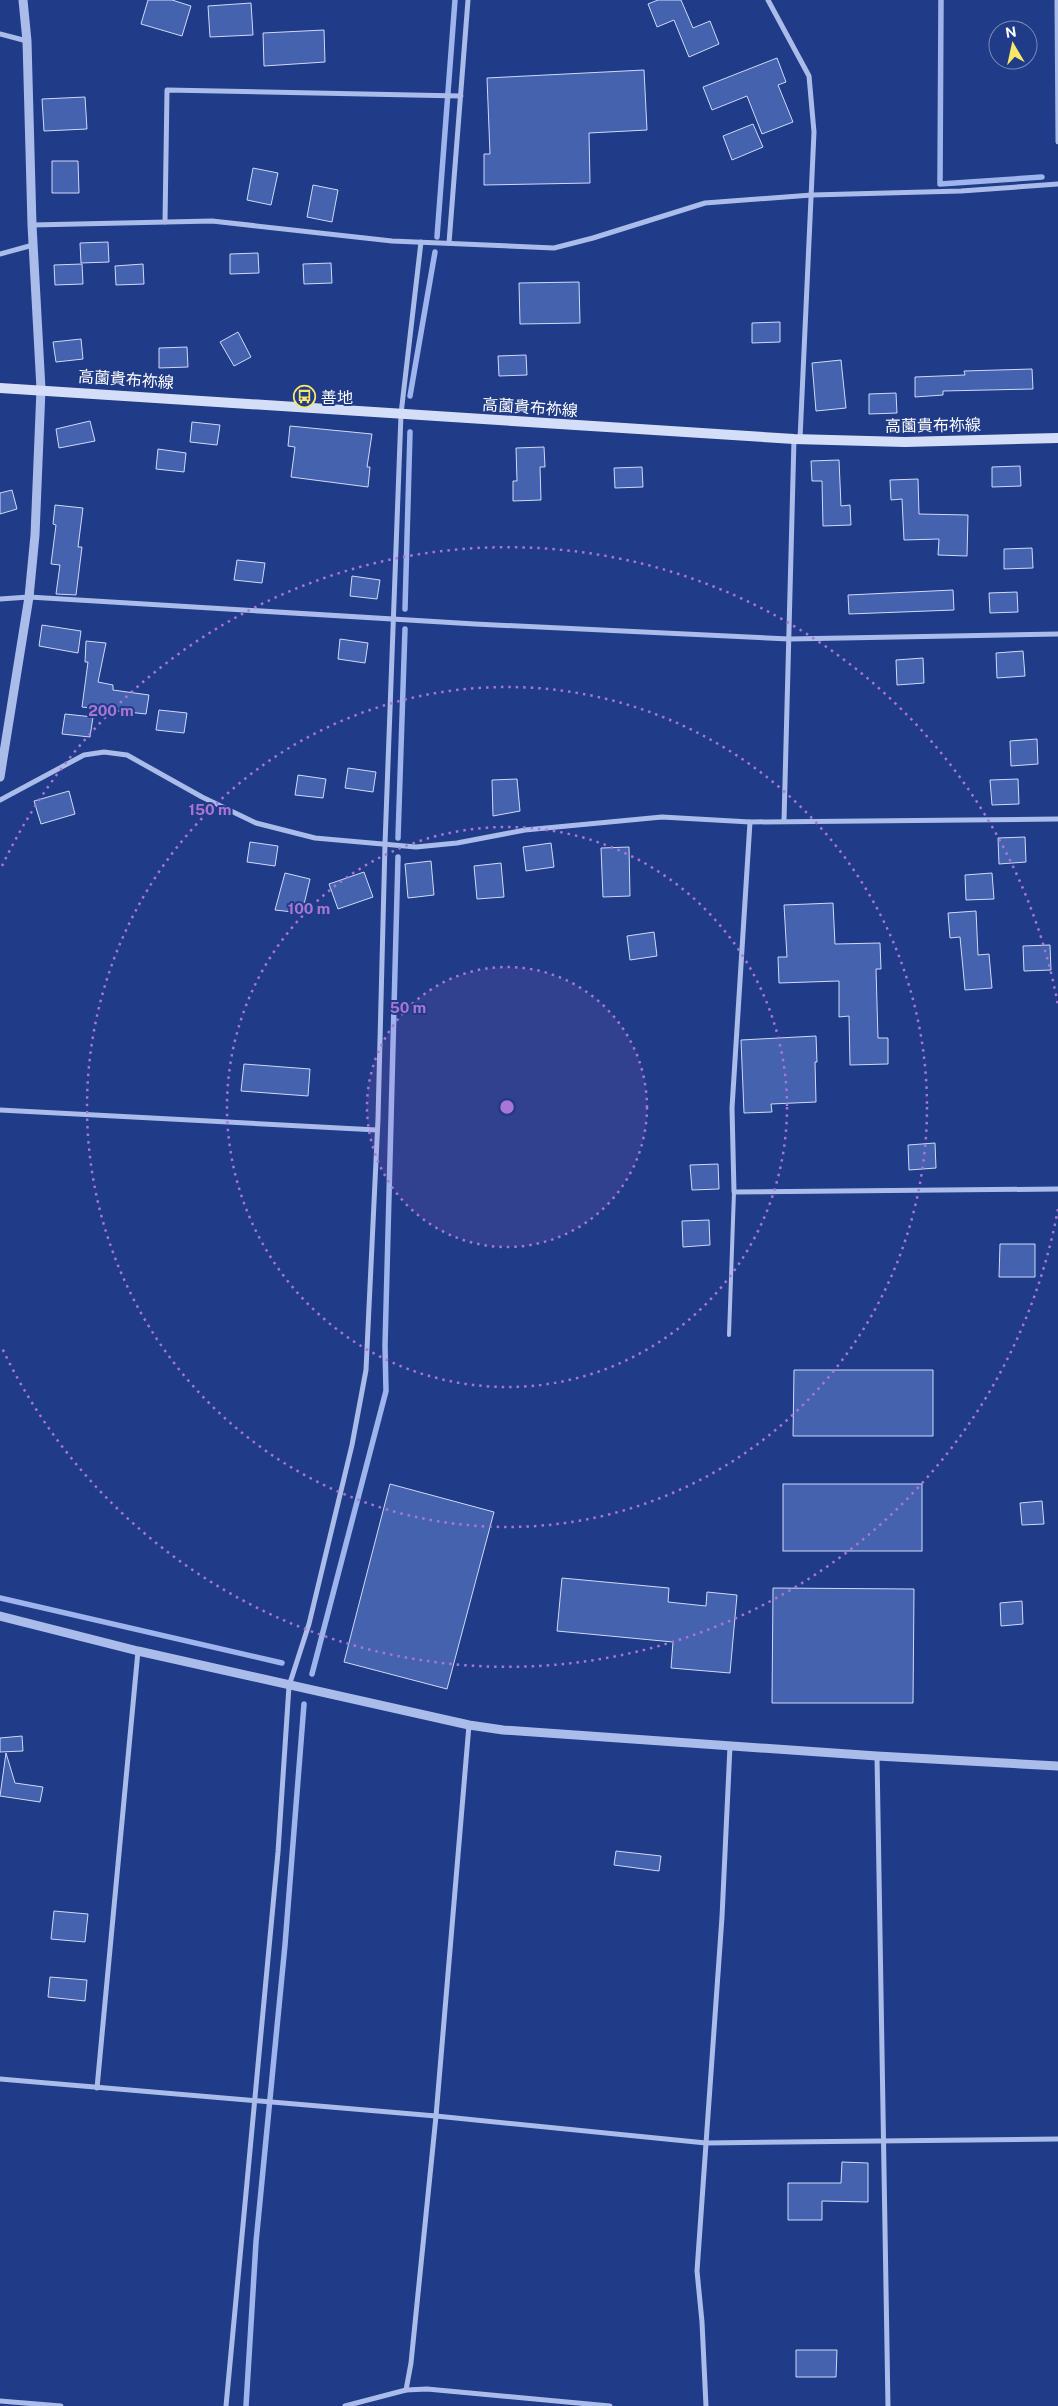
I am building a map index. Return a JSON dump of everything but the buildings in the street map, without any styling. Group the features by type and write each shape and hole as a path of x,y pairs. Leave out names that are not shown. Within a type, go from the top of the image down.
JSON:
{"main road":[{"name":"高薗貴布祢線","path":"0,388 41,389 797,439 905,442 1058,438"}],"street":[{"path":"0,777 29,597 41,389 32,225 27,41 23,0"},
{"path":"449,243 458,96 468,0"},
{"path":"768,0 809,76 814,132 797,439 784,821"},
{"path":"1057,0 1058,142"},
{"path":"0,34 27,41"},
{"path":"165,222 167,90 458,96"},
{"path":"32,225 212,221 421,242 554,248 705,204 812,195 961,191 1058,184"},
{"path":"226,2406 278,1852 289,1686 310,1624 352,1444 364,1378 377,1130 385,844 401,414 421,242"},
{"path":"0,254 33,245"},
{"path":"0,599 29,597 475,624 789,639 1058,634"},
{"path":"0,800 84,755 104,752 127,755 256,823 315,838 416,847 457,844 525,830 662,817 750,822 1058,819"},
{"path":"750,822 732,1108 734,1192 1058,1189"},
{"path":"0,1110 377,1130"},
{"path":"0,1616 138,1651 289,1686 469,1725 503,1730 877,1756 1058,1766"},
{"path":"97,2088 138,1651"},
{"path":"406,2390 412,2363 436,2116 469,1725"},
{"path":"706,2406 702,2322 697,2271 722,1918 730,1745"},
{"path":"877,1756 882,2141 888,2406"},
{"path":"0,2079 436,2116 706,2143 1058,2139"},
{"path":"345,2406 406,2390 428,2389 610,2406"},
{"path":"0,2401 62,2406"}],"lane":[{"path":"729,1336 734,1192"}],"waterway":[{"path":"437,237 455,0"},
{"path":"941,0 940,184 1042,177"},
{"path":"410,396 435,252"},
{"path":"405,609 410,432"},
{"path":"398,838 405,629"},
{"path":"312,1674 386,1391 385,1346 398,857"},
{"path":"0,1598 282,1663"},
{"path":"246,2406 256,2242 285,1945 304,1704"}],"place":[{"name":"善地","path":"305,397"}]}
